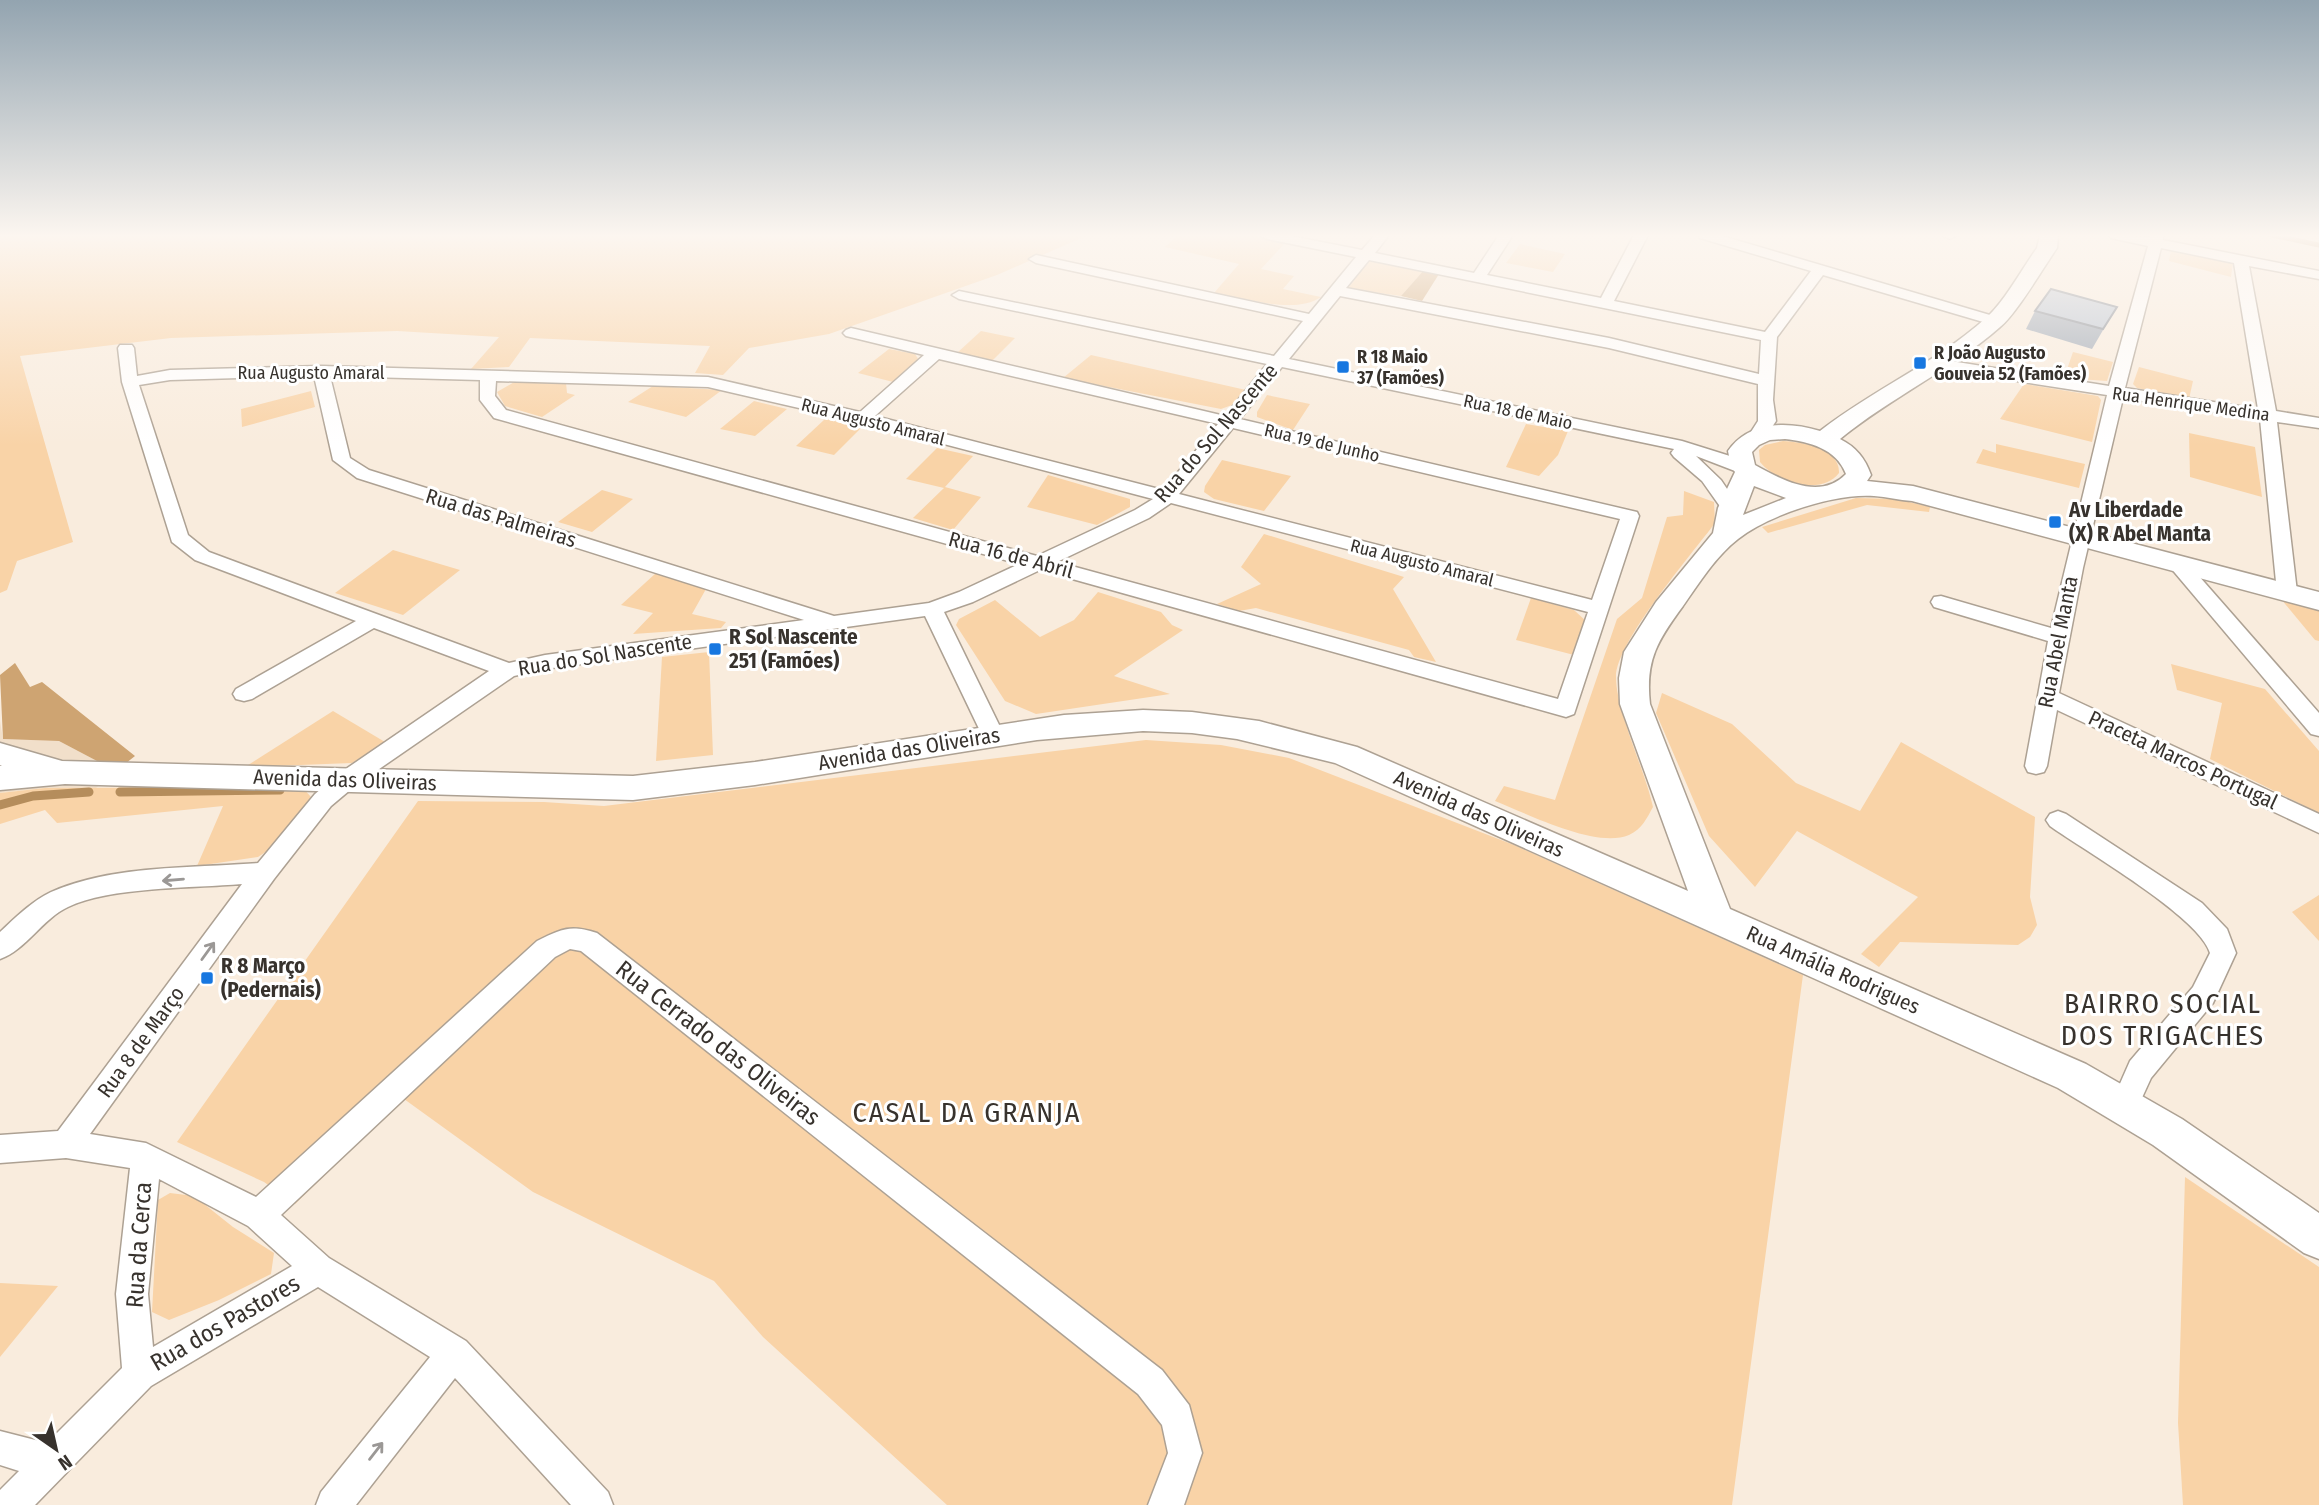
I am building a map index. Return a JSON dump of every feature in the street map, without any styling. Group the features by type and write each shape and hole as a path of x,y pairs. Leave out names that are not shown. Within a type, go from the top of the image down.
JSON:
{"street":[{"name":"Rua 18 de Maio","path":"1008,305 1674,445 1746,468"},
{"path":"1249,305 1313,319"},
{"name":"Rua do Sol Nascente","path":"126,348 130,382 179,538 202,556 508,670 545,662 932,609 1040,563 1142,514 1166,498 1325,305"},
{"path":"1411,305 1609,343 1766,381"},
{"path":"1611,305 1769,337"},
{"path":"1793,305 1769,337 1765,409 1768,421 1740,451 1746,468 1761,480 1787,491 1829,492 1873,488 1913,494 2319,601"},
{"path":"1942,305 1995,321"},
{"path":"1823,440 1857,413 1938,363 1995,321 2006,305"},
{"name":"Rua Abel Manta","path":"2036,766 2079,536 2138,305"},
{"path":"2249,305 2268,415 2287,592"},
{"name":"Rua 19 de Junho","path":"851,332 1629,516 1599,608"},
{"path":"863,418 935,354"},
{"name":"Rua Henrique Medina","path":"1938,363 2319,423"},
{"name":"Rua Augusto Amaral","path":"130,382 170,375 321,371 708,382 863,418 1599,608"},
{"name":"Rua das Palmeiras","path":"321,371 342,460 363,474 835,623"},
{"name":"Rua 16 de Abril","path":"490,375 484,389 489,404 500,414 1566,709 1599,608"},
{"path":"1754,437 1796,433 1823,440 1913,494"},
{"name":"Rua 18 de Maio","path":"1674,445 1708,446 1754,437"},
{"name":"Rua 18 de Maio","path":"1674,445 1716,483 1728,521"},
{"path":"1728,521 1762,515 1854,482 1859,475 1854,459"},
{"path":"1716,919 1635,704 1632,679 1638,652 1655,623 1728,521 1746,468"},
{"path":"2177,563 2319,728"},
{"path":"737,635 749,615 751,596"},
{"path":"1941,602 2059,638"},
{"path":"932,609 993,735"},
{"path":"244,694 374,619"},
{"name":"Rua 8 de Março","path":"66,1144 265,872 323,800 348,779 480,686 508,670"},
{"name":"Praceta Marcos Portugal","path":"2047,696 2319,824"},
{"name":"Avenida das Oliveiras","path":"0,778 65,772 633,788 688,783 993,735 1122,721 1170,721 1278,735 1346,755 1716,919"},
{"name":"Avenida das Oliveiras","path":"0,754 65,772"},
{"path":"2058,820 2193,910 2218,936 2223,953 2203,995 2140,1070 2125,1104"},
{"path":"0,948 32,918 58,900 99,886 265,872"},
{"name":"Rua Amália Rodrigues","path":"1716,919 2072,1076 2125,1104 2319,1238"},
{"name":"Rua Cerrado das Oliveiras","path":"259,1215 546,949 568,938 588,941 1150,1382 1177,1417 1185,1453 1166,1505"},
{"name":"Rua da Cerca","path":"0,1149 66,1144 146,1157 259,1215 318,1269"},
{"name":"Rua da Cerca","path":"139,1374 132,1294 146,1157"},
{"name":"Rua dos Pastores","path":"10,1505 139,1374 318,1269 454,1353 595,1505"},
{"path":"334,1505 454,1353"},
{"path":"0,1448 52,1462"}],"shaded area":[{"path":"0,305 911,305 829,334 749,348 723,375 695,373 710,346 530,338 509,367 471,369 499,337 397,331 171,338 20,356 73,542 17,561 7,590 0,593"},
{"path":"981,331 1015,338 992,361 957,353"},
{"path":"889,349 915,354 920,362 897,383 858,373"},
{"path":"2073,352 2113,362 2107,381 2064,378"},
{"path":"1091,355 1246,390 1232,405 1221,409 1063,378"},
{"path":"2139,367 2193,381 2189,399 2137,388 2133,384"},
{"path":"516,381 566,383 567,393 575,395 542,417 505,406 497,392"},
{"path":"2024,384 2098,396 2101,400 2092,442 2000,419"},
{"path":"653,386 722,390 686,417 628,402"},
{"path":"311,391 315,407 242,427 241,409"},
{"path":"1267,395 1310,404 1293,430 1257,417"},
{"path":"754,401 787,409 755,436 720,429"},
{"path":"825,419 862,427 834,455 796,446"},
{"path":"1526,424 1568,431 1558,455 1539,476 1506,467"},
{"path":"2189,433 2255,447 2262,497 2190,477"},
{"path":"1783,441 1809,445 1827,452 1838,464 1839,473 1831,480 1810,485 1798,484 1776,475 1760,462 1759,450 1765,445"},
{"path":"1996,444 2085,464 2079,488 1976,463 1983,449 1996,453"},
{"path":"937,448 973,456 945,487 981,497 953,530 913,518 944,488 906,479"},
{"path":"1222,460 1291,476 1264,511 1214,499 1204,492"},
{"path":"1048,475 1130,499 1130,507 1097,525 1027,507"},
{"path":"602,490 633,499 592,532 558,522"},
{"path":"1684,491 1714,502 1715,523 1641,621 1619,662 1616,677 1621,706 1653,807 1646,819 1629,835 1599,837 1562,828 1495,801 1504,786 1555,800 1617,619 1642,598 1667,517 1683,515"},
{"path":"1856,498 1896,499 1930,507 1929,512 1867,505 1768,533 1762,527"},
{"path":"1264,534 1404,577 1393,589 1436,662 1414,657 1409,650 1256,608 1239,611 1217,604 1261,584 1241,567"},
{"path":"393,550 460,570 403,615 335,593"},
{"path":"656,573 706,589 692,614 726,622 721,628 633,634 653,613 621,605"},
{"path":"1098,592 1161,612 1172,625 1183,630 1114,676 1170,694 1036,714 1005,701 956,625 959,619 995,600 1040,637 1074,620"},
{"path":"1531,598 1574,610 1587,622 1574,655 1516,640"},
{"path":"2281,599 2319,610 2319,641 2315,640"},
{"path":"709,652 713,755 656,761 662,657"},
{"path":"15,663 30,687 42,682 135,756 116,771 59,741 3,739 0,675"},
{"path":"2171,664 2265,689 2319,751 2319,813 2210,759 2222,703 2177,690"},
{"path":"1662,693 1732,724 1796,783 1860,811 1901,742 2035,817 2030,897 2037,925 2030,937 2018,945 1900,942 1879,967 1861,954 1918,897 1797,831 1755,887 1709,836 1656,713"},
{"path":"333,711 385,742 352,763 245,767"},
{"path":"0,721 3,739 59,741 116,771 96,788 45,788 0,793"},
{"path":"1146,740 1221,745 1289,758 1514,845 1803,975 1732,1505 947,1505 763,1337 714,1281 533,1192 404,1099 295,1204 264,1182 177,1142 418,801 544,802 604,806"},
{"path":"302,787 311,797 270,849 258,857 197,866 223,806 57,823 45,810 0,824 0,793 45,788"},
{"path":"2319,895 2319,941 2292,912"},
{"path":"2185,1177 2319,1267 2319,1505 2183,1505 2178,1423"},
{"path":"170,1193 194,1196 233,1227 274,1253 271,1274 219,1300 169,1320 152,1312 158,1200"},
{"path":"0,1283 58,1286 0,1357"}],"building":[{"path":"2039,305 2117,307 2103,329 2035,311"}],"waterway":[{"path":"120,792 280,790"},
{"path":"0,805 33,796 89,792"}],"place":[{"name":"R João Augusto Gouveia 52 (Famões)","path":"1920,363"},
{"name":"R 18 Maio 37 (Famões)","path":"1343,367"},
{"name":"Av Liberdade (X) R Abel Manta","path":"2055,522"},
{"name":"R Sol Nascente 251 (Famões)","path":"715,649"},
{"name":"R 8 Março (Pedernais)","path":"207,978"}],"district":[{"name":"BAIRRO SOCIAL DOS TRIGACHES","path":"2163,1019"},
{"name":"CASAL DA GRANJA","path":"967,1112"}]}
